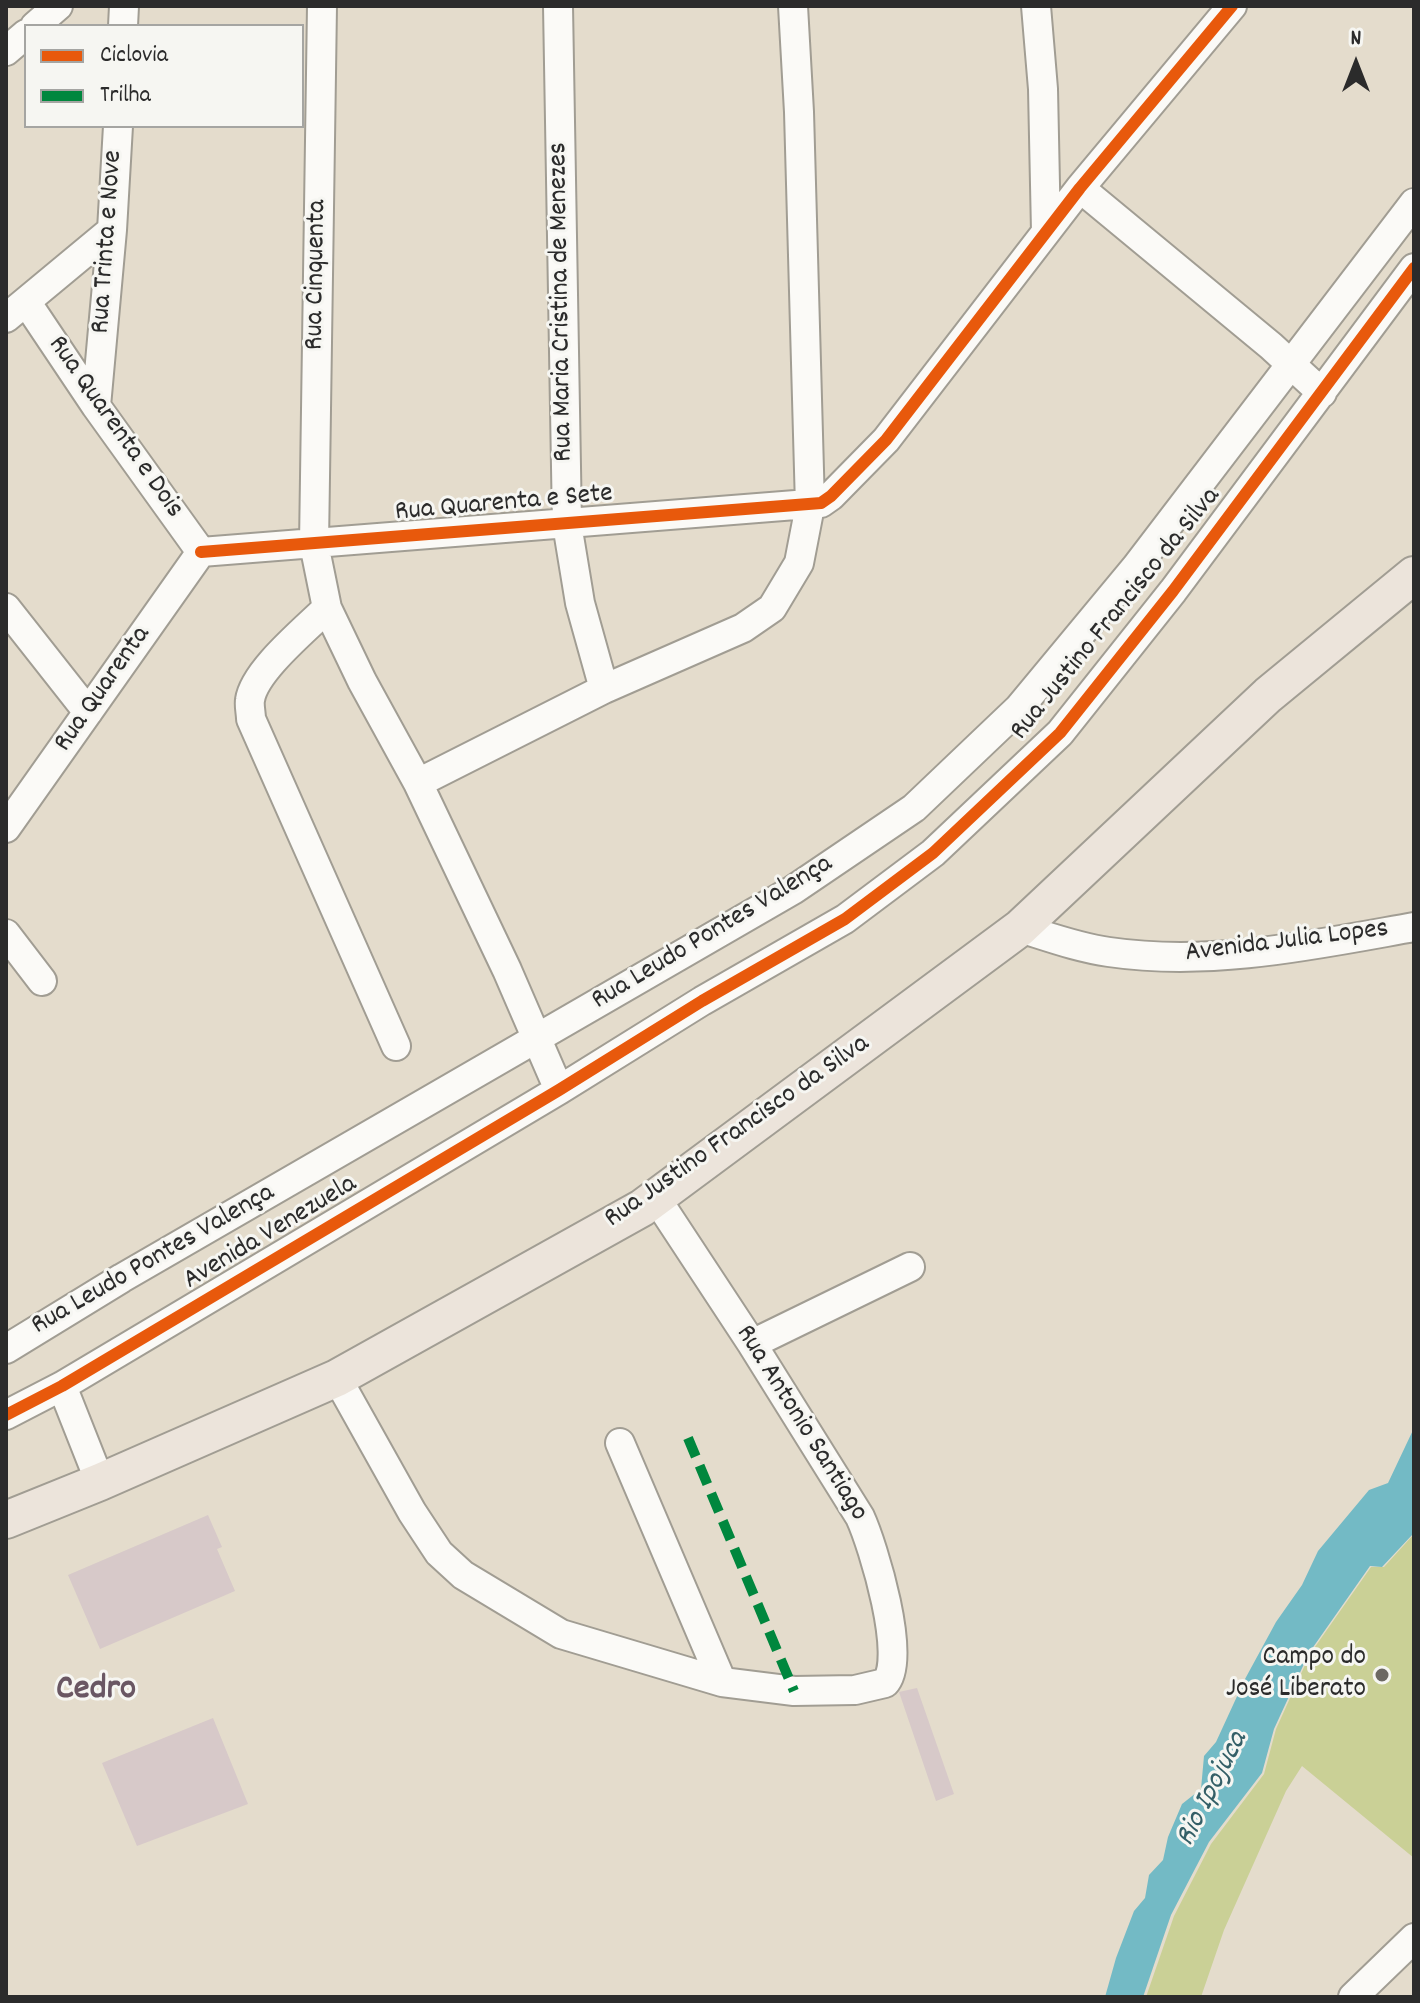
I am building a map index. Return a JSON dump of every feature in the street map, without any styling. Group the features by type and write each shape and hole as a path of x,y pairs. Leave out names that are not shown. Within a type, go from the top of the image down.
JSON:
{"main road":[{"name":"Rua Justino Francisco da Silva","path":"6,1520 337,1378 656,1198 1020,928 1268,695 1414,575"}],"street":[{"path":"37,24 58,6"},
{"name":"Rua Cinquenta","path":"322,6 314,544 327,608 362,681 418,783 507,970 559,1090"},
{"name":"Rua Maria Cristina de Menezes","path":"558,6 567,524 580,603 604,689"},
{"path":"418,783 604,689 743,628 772,608 799,563 810,506 793,6"},
{"path":"1036,6 1043,89 1046,232"},
{"path":"810,506 831,496 886,440 1080,188 1232,6"},
{"path":"6,51 24,36"},
{"name":"Rua Trinta e Nove","path":"96,406 118,128"},
{"path":"1080,188 1322,393"},
{"name":"Rua Leudo Pontes Valença","path":"6,1349 122,1278 793,890 914,808 1019,708 1136,567 1414,203"},
{"path":"17,310 112,230"},
{"name":"Rua Justino Francisco da Silva","path":"559,1090 702,1001 845,919 933,853 1060,733 1173,591 1414,268"},
{"name":"Rua Quarenta e Dois","path":"17,310 96,406 201,552"},
{"name":"Rua Quarenta e Sete","path":"201,552 810,506"},
{"name":"Rua Quarenta","path":"6,828 201,552"},
{"path":"6,608 88,712"},
{"path":"327,608 266,670 249,701 251,719 396,1046"},
{"name":"Avenida Julia Lopes","path":"1020,928 1107,952 1210,959 1414,927"},
{"path":"6,934 42,981"},
{"name":"Avenida Venezuela","path":"6,1415 62,1386 559,1090"},
{"name":"Rua Antonio Santiago","path":"656,1198 852,1502 870,1538 888,1614 894,1669 885,1683 855,1690 794,1691 722,1682"},
{"path":"752,1344 910,1267"},
{"path":"337,1378 412,1512 439,1553 463,1575 561,1634 722,1682"},
{"path":"62,1386 100,1482"},
{"path":"620,1443 722,1682"},
{"path":"1353,1997 1414,1938"}],"green space":[{"path":"1414,1534 1414,1858 1302,1766 1286,1791 1224,1930 1201,1997 1146,1997 1174,1916 1211,1844 1264,1774 1276,1729 1310,1654 1371,1567 1384,1567"}],"water":[{"name":"Rio Ipojuca","path":"1414,1428 1413,1534 1382,1567 1370,1566 1309,1653 1274,1729 1262,1773 1209,1842 1171,1915 1143,1997 1105,1997 1134,1911 1145,1898 1149,1875 1163,1860 1168,1837 1182,1804 1201,1789 1204,1756 1216,1742 1245,1679 1276,1622 1302,1585 1318,1551 1369,1490 1388,1483"}],"building":[{"path":"208,1515 222,1547 217,1549 235,1591 100,1649 68,1575"},
{"path":"917,1688 954,1794 936,1801 899,1692"},
{"path":"213,1718 248,1804 137,1846 102,1763"}],"marked path":[{"path":"688,1438 794,1691"}],"cycle path":[{"path":"201,552 821,503 886,440 1080,188 1232,6"},
{"path":"6,1415 62,1386 559,1090 702,1001 845,919 933,853 1060,733 1173,591 1414,268"}],"place":[{"name":"Campo do José Liberato","path":"1382,1675"}],"district":[{"name":"Cedro","path":"96,1692"}]}
